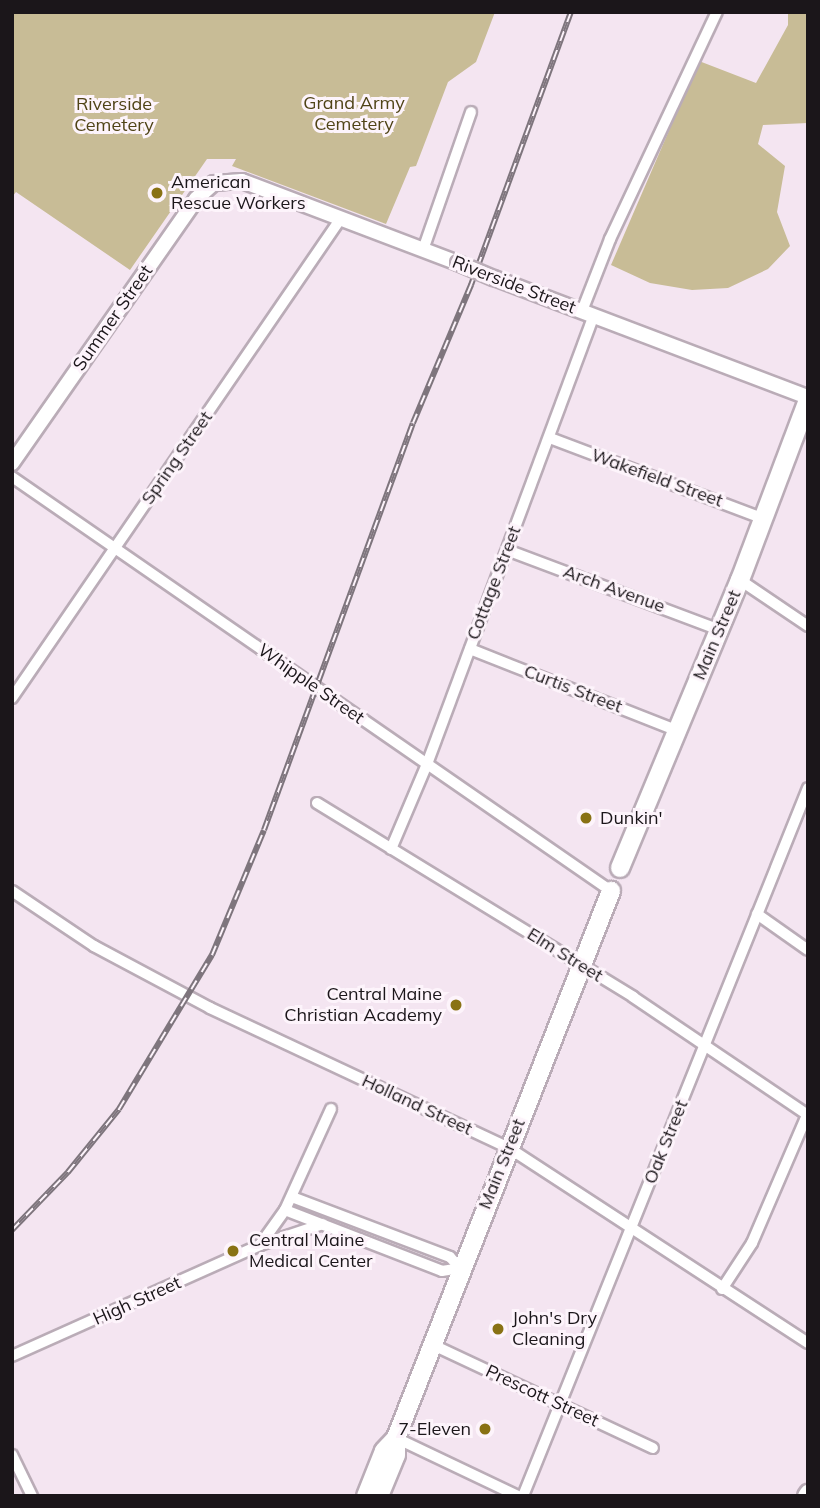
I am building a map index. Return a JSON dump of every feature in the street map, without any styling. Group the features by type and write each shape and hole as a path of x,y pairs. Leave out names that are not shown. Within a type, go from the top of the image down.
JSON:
{"highway":[{"name":"Main Street","path":"620,868 740,580 808,398"},
{"name":"Main Street","path":"379,1496 396,1455 396,1438 460,1268 611,891"},
{"name":"Main Street","path":"366,1496 384,1451 396,1438"}],"street":[{"name":"Cottage Street","path":"391,849 427,764 550,438 610,239 717,12"},
{"path":"423,250 471,112"},
{"name":"Riverside Street","path":"220,181 242,181 808,398"},
{"name":"Summer Street","path":"12,463 196,200 220,181"},
{"name":"Spring Street","path":"12,698 341,218"},
{"name":"Wakefield Street","path":"550,438 764,519"},
{"name":"Whipple Street","path":"12,477 611,891"},
{"name":"Arch Avenue","path":"508,550 720,630"},
{"path":"740,580 808,626"},
{"name":"Curtis Street","path":"470,649 676,730"},
{"name":"Oak Street","path":"521,1496 808,788"},
{"name":"Elm Street","path":"317,803 581,966 807,1115"},
{"name":"Holland Street","path":"12,891 102,951 199,1002 509,1148 808,1343"},
{"path":"757,914 808,950"},
{"path":"260,1245 292,1197 331,1109"},
{"path":"722,1289 752,1242 807,1115"},
{"path":"292,1197 450,1257 460,1268"},
{"path":"285,1210 442,1271 460,1268"},
{"name":"High Street","path":"12,1356 260,1245 323,1224"},
{"name":"Prescott Street","path":"431,1344 653,1448"},
{"path":"396,1438 521,1496"},
{"path":"12,1455 32,1496"}],"green space":[{"path":"12,12 495,12 476,62 448,82 416,166 410,167 386,224 232,166 236,159 207,159 130,270 16,192 12,197"},
{"path":"788,12 808,12 808,123 763,125 758,144 785,166 777,212 790,246 768,269 728,288 692,290 650,283 611,265 699,61 756,83 788,25"}],"railway":[{"path":"12,1230 68,1172 119,1109 212,955 264,830 413,423 471,285 571,12"}],"place":[{"name":"American Rescue Workers","path":"157,193"},
{"name":"Dunkin'","path":"586,818"},
{"name":"Central Maine Christian Academy","path":"456,1005"},
{"name":"Central Maine Medical Center","path":"233,1251"},
{"name":"John's Dry Cleaning","path":"498,1329"},
{"name":"7-Eleven","path":"485,1429"}],"park label":[{"name":"Grand Army Cemetery","path":"354,114"},
{"name":"Riverside Cemetery","path":"114,115"}]}
